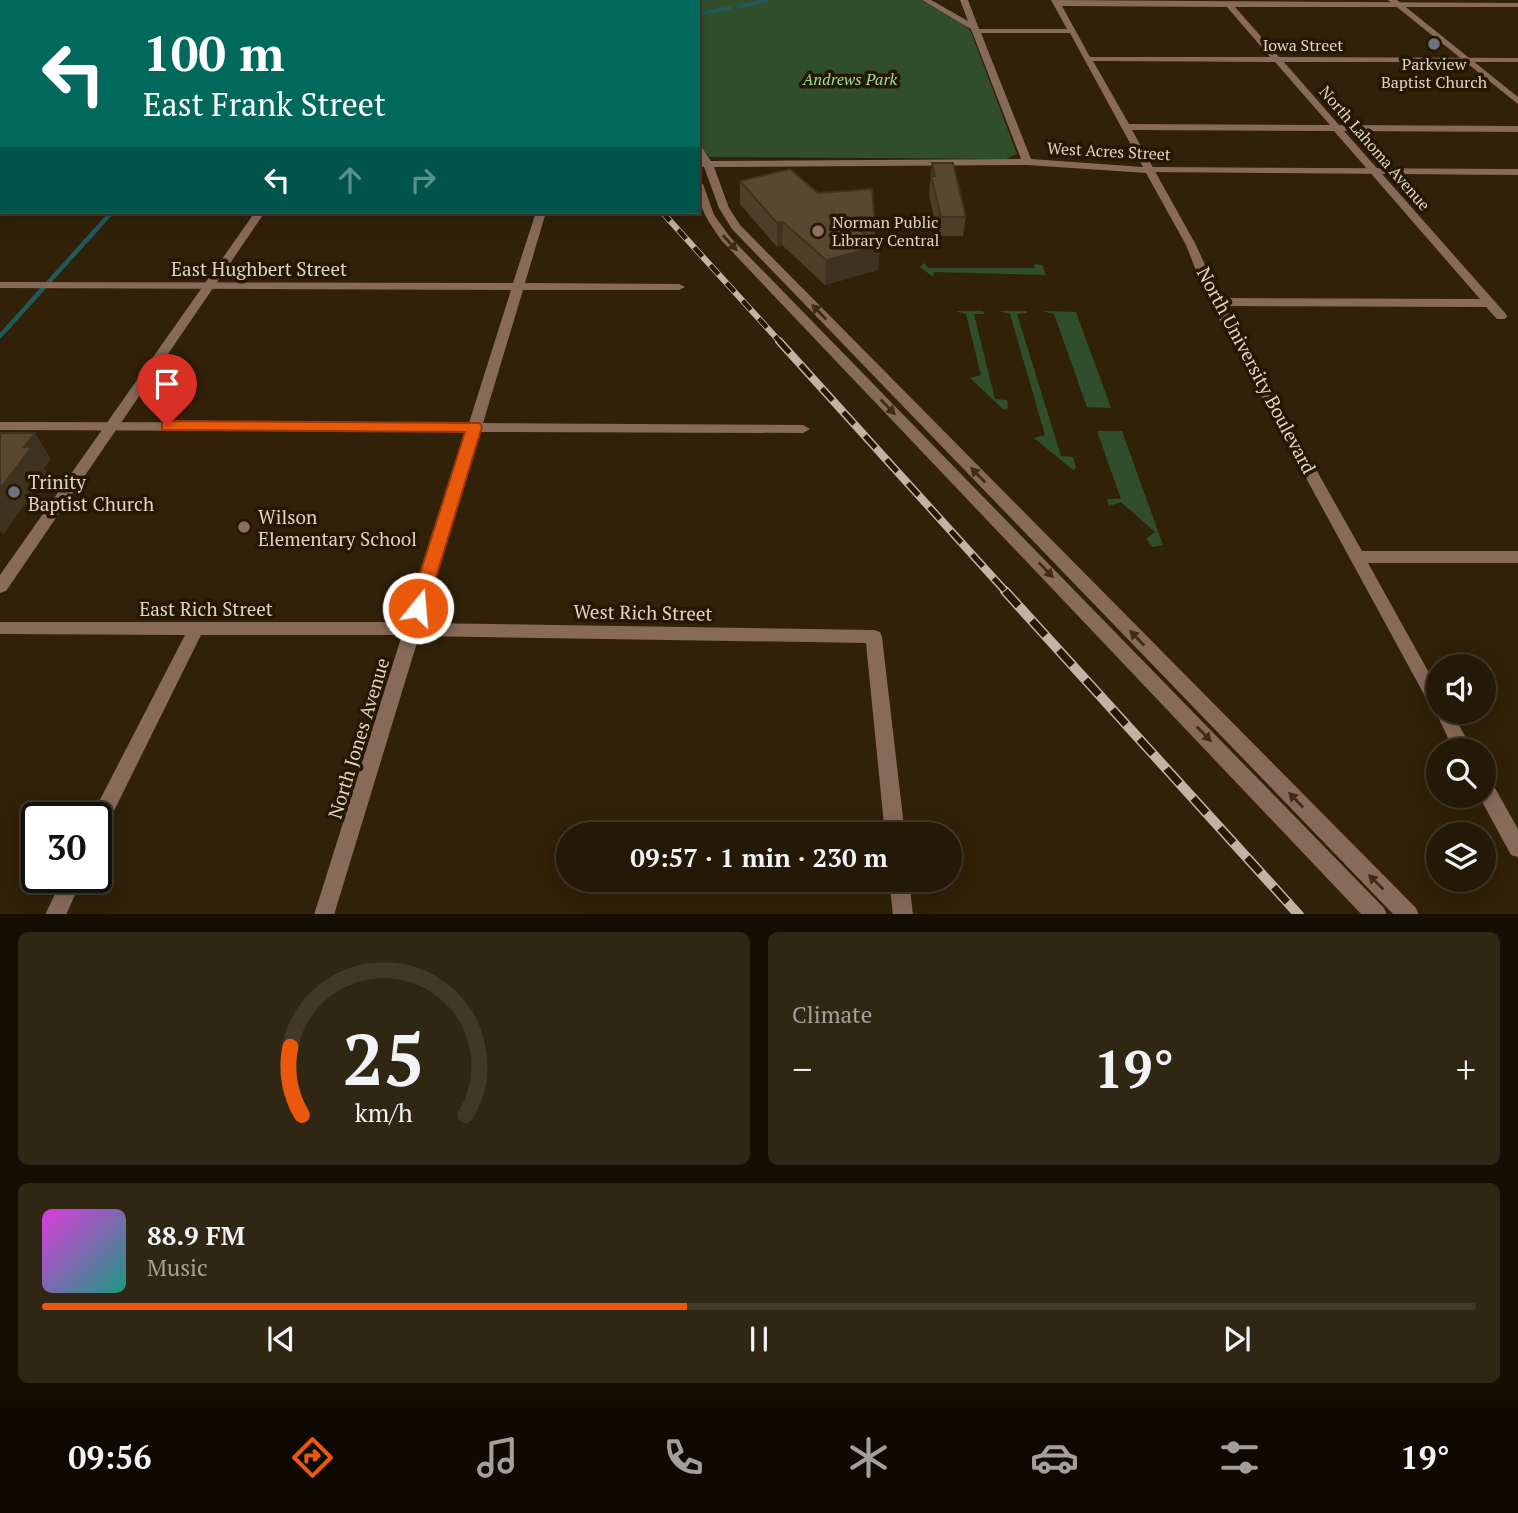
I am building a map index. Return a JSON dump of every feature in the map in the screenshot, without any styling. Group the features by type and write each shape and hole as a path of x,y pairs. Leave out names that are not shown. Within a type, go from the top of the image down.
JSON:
{"street":[{"path":"926,0 975,29 1072,31"},
{"path":"964,0 1027,162"},
{"path":"1056,2 1395,2 1518,5"},
{"name":"North University Boulevard","path":"1056,2 1191,245 1217,302 1426,682"},
{"name":"North Lahoma Avenue","path":"1227,2 1501,316"},
{"path":"1395,2 1518,101"},
{"name":"Iowa Street","path":"1088,59 1518,60"},
{"path":"1126,127 1518,128"},
{"name":"West Acres Street","path":"703,163 1027,162 1150,170 1518,172"},
{"path":"703,163 721,207 736,227 1408,914"},
{"path":"700,190 709,215 726,239 1376,914"},
{"path":"0,587 259,214"},
{"name":"North Jones Avenue","path":"324,914 540,214"},
{"name":"East Hughbert Street","path":"0,285 679,287"},
{"path":"1217,302 1489,303"},
{"path":"0,426 803,429"},
{"path":"1356,556 1518,557"},
{"name":"East Rich Street","path":"0,628 411,629"},
{"path":"109,802 196,629"},
{"name":"West Rich Street","path":"411,629 874,636 894,822"},
{"path":"1496,808 1518,848"},
{"path":"900,892 903,914"},
{"path":"55,914 65,893"}],"green space":[{"name":"Andrews Park","path":"700,0 921,0 964,24 971,32 1017,154 1006,159 710,157 700,147"},
{"path":"924,263 929,268 1035,268 1034,264 1042,265 1046,275 934,272 933,277 920,267"},
{"path":"956,311 983,311 984,314 974,314 995,399 1007,400 1008,408 1004,410 970,378 981,375 966,314"},
{"path":"999,311 1027,311 1017,314 1061,456 1073,457 1076,468 1073,470 1034,438 1045,435 1010,314"},
{"path":"1042,311 1076,312 1111,408 1087,407 1054,314"},
{"path":"1097,431 1122,431 1163,545 1153,547 1146,539 1155,532 1121,502 1109,506 1107,499 1121,499"}],"building":[{"path":"932,163 953,163 966,217 941,217 931,176 935,176"},
{"path":"790,169 818,193 872,189 875,224 855,226 880,246 826,260 783,222 777,223 740,181"},
{"path":"0,433 35,433 24,447 32,447 0,489"}],"waterway":[{"path":"738,7 768,0"},
{"path":"700,14 730,8"},
{"path":"0,336 110,214"}],"railway":[{"path":"664,214 781,343"},
{"path":"779,341 1007,593"},
{"path":"1005,591 1298,914"}],"place":[{"name":"Parkview Baptist Church","path":"1434,44"},
{"name":"Norman Public Library Central","path":"818,231"},
{"name":"Trinity Baptist Church","path":"14,492"},
{"name":"Wilson Elementary School","path":"244,527"}],"route":[{"path":"167,426 474,427 418,608"}]}
